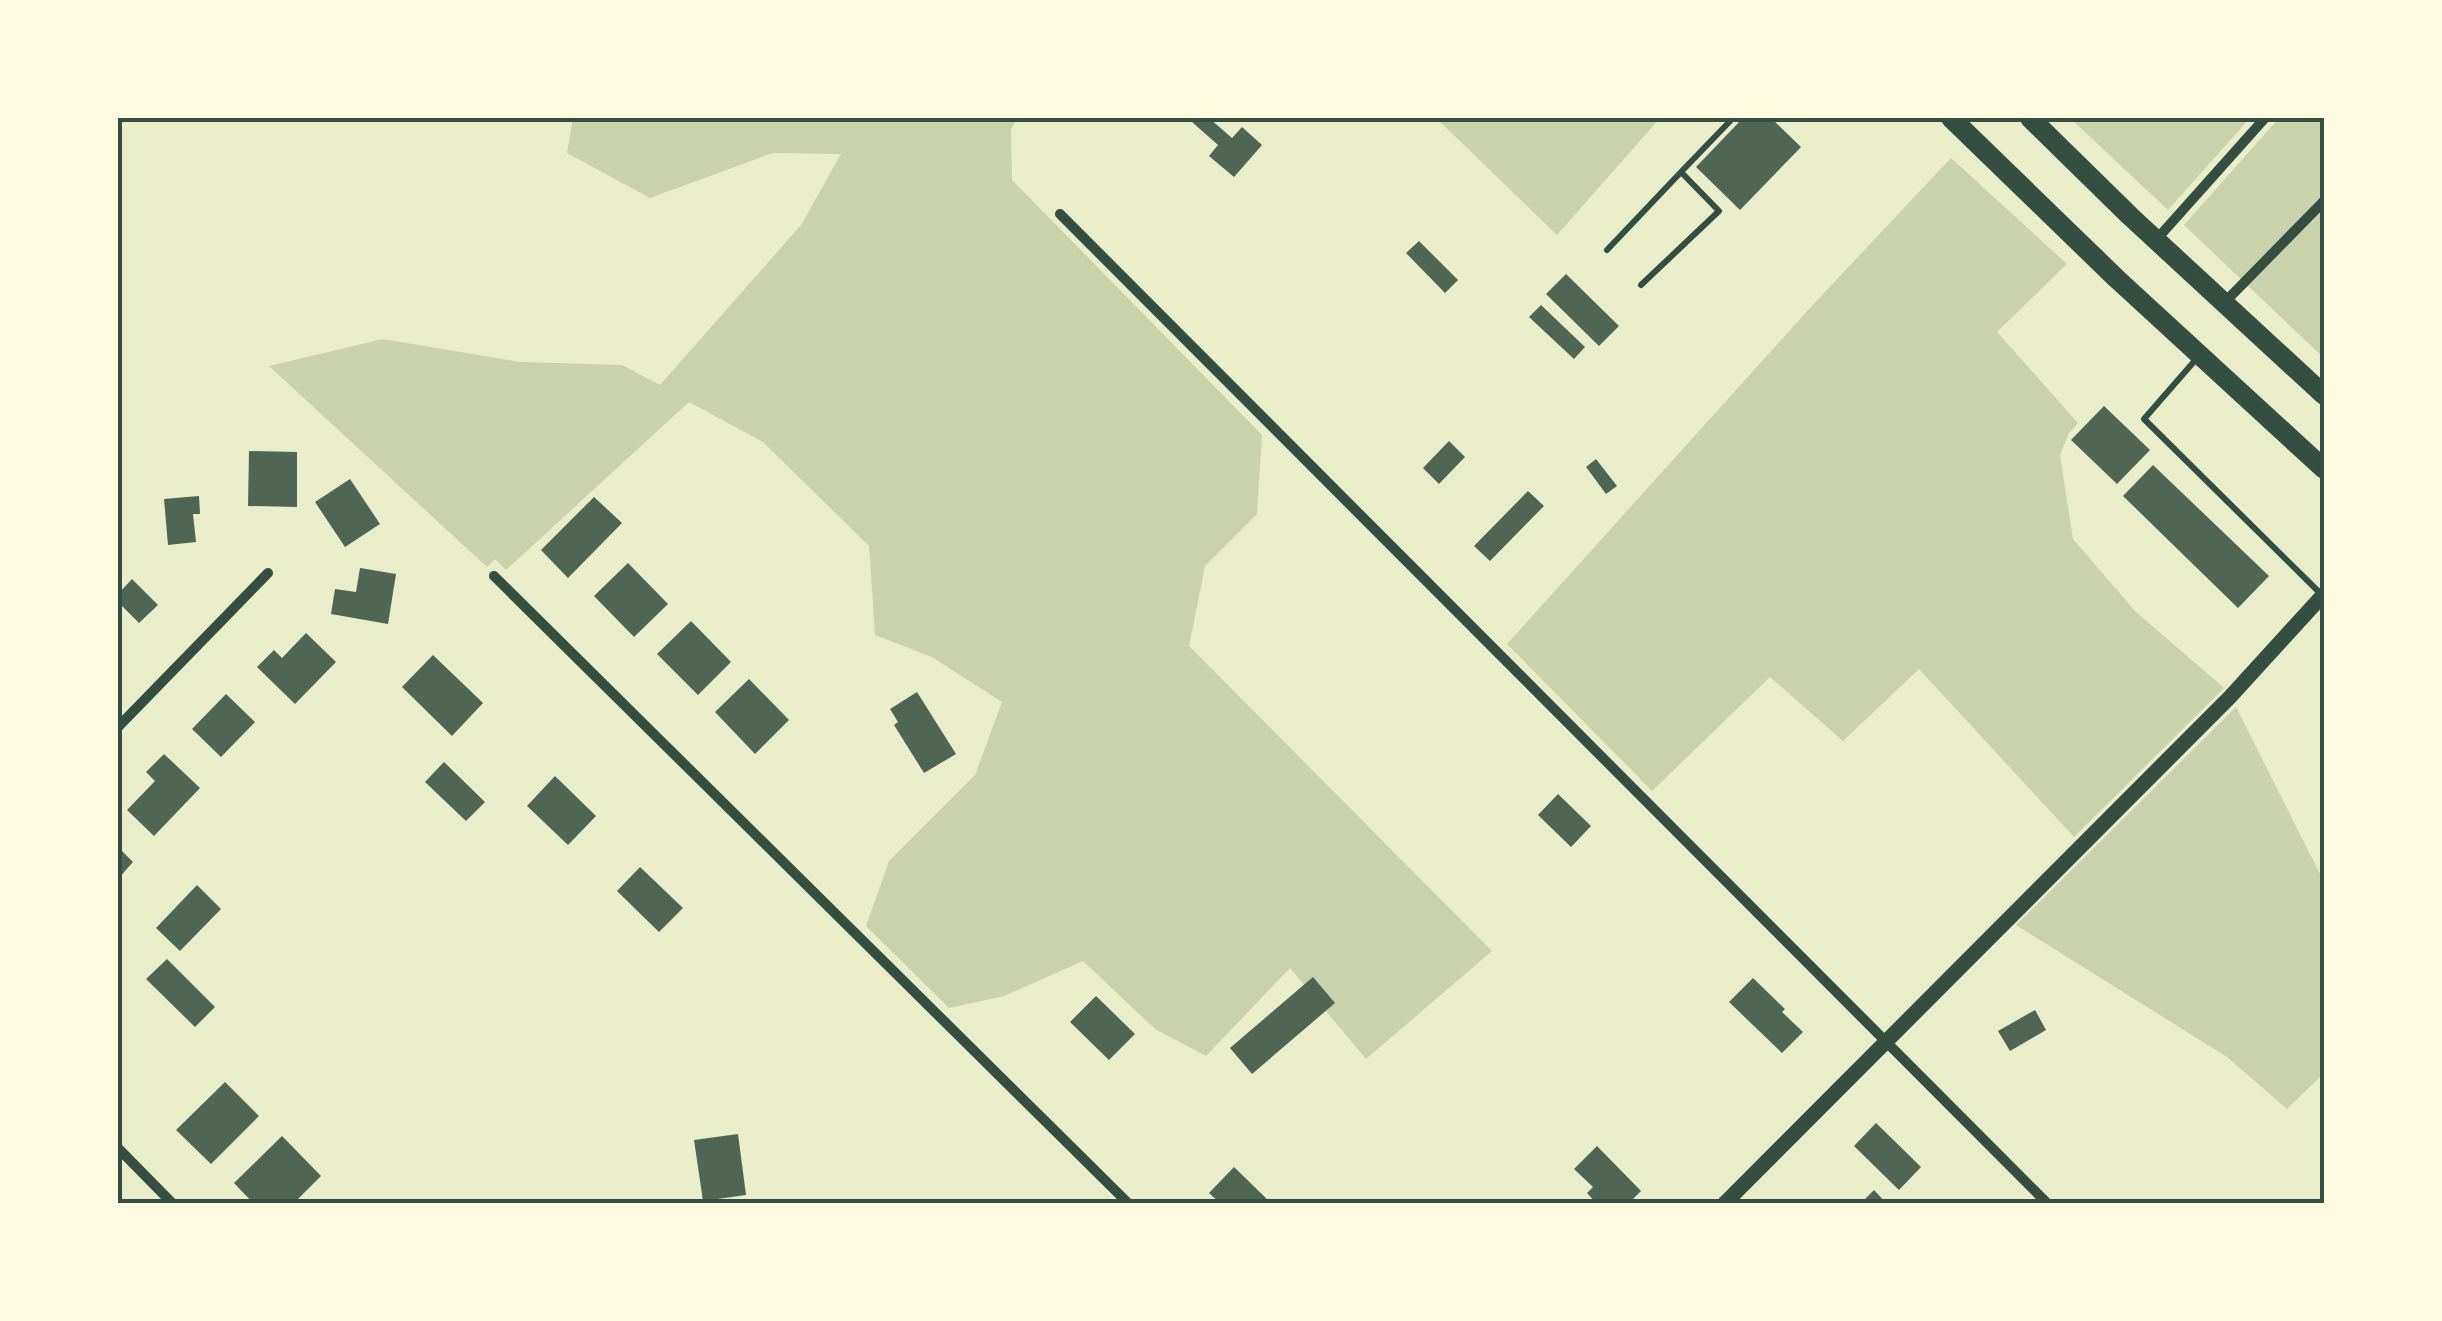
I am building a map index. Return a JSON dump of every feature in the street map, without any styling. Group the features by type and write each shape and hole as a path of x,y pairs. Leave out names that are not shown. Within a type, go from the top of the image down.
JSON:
{"highway":[{"path":"1950,118 2324,468"},
{"path":"2030,118 2324,395"}],"street":[{"path":"2156,240 2264,118"},
{"path":"2224,304 2324,202"},
{"path":"1060,214 2048,1204"},
{"path":"118,727 268,573"},
{"path":"494,576 1129,1204"},
{"path":"1724,1204 2230,697 2324,594"},
{"path":"118,1148 174,1204"}],"lane":[{"path":"1607,250 1733,118"},
{"path":"1641,285 1719,211 1680,172"},
{"path":"2200,355 2144,419 2324,594"}],"green space":[{"path":"573,118 1017,118 1011,129 1012,180 1262,435 1257,514 1205,566 1189,646 1492,951 1366,1059 1290,968 1206,1056 1155,1029 1083,961 1004,996 949,1008 866,926 889,861 975,775 1002,702 932,657 875,635 869,546 763,442 689,402 506,570 495,559 487,567 269,366 383,339 520,362 622,365 660,385 801,225 841,154 773,153 650,198 567,153"},
{"path":"1436,118 1660,118 1557,235"},
{"path":"2070,118 2250,118 2168,210"},
{"path":"2279,118 2324,118 2324,358 2184,225"},
{"path":"1951,158 2067,264 1997,332 2078,423 2060,455 2073,539 2135,611 2224,688 2074,837 1919,669 1843,741 1770,677 1652,791 1507,644"},
{"path":"2236,707 2324,882 2324,1073 2287,1109 2227,1057 2016,925"}],"building":[{"path":"1209,118 1232,138 1242,127 1262,145 1234,177 1209,156 1218,145 1192,122"},
{"path":"1743,118 1771,118 1801,147 1740,210 1696,167"},
{"path":"1419,241 1458,280 1445,293 1406,253"},
{"path":"1566,274 1619,326 1599,346 1546,294"},
{"path":"1541,305 1585,347 1574,359 1529,317"},
{"path":"2104,406 2150,450 2117,484 2071,440"},
{"path":"1449,441 1465,457 1439,484 1423,468"},
{"path":"249,451 297,452 297,507 248,506"},
{"path":"1596,459 1617,486 1606,494 1586,467"},
{"path":"2153,465 2269,576 2238,608 2123,496"},
{"path":"350,479 380,524 345,547 315,502"},
{"path":"1528,491 1544,506 1490,561 1474,546"},
{"path":"199,496 200,514 193,514 196,542 168,545 164,499"},
{"path":"594,497 622,523 568,578 541,550"},
{"path":"628,563 668,604 634,637 594,596"},
{"path":"360,568 396,574 388,624 331,614 335,589 356,592"},
{"path":"132,579 158,605 139,623 118,602 118,594"},
{"path":"691,621 731,662 698,695 657,654"},
{"path":"306,633 336,662 295,704 257,667 274,650 282,658"},
{"path":"433,655 483,703 452,736 402,687"},
{"path":"749,679 789,720 755,754 715,712"},
{"path":"917,692 956,754 924,773 894,725 898,722 890,709"},
{"path":"226,694 255,722 221,757 192,729"},
{"path":"164,754 200,788 154,836 127,810 155,781 146,772"},
{"path":"444,762 485,802 466,821 425,782"},
{"path":"555,776 596,816 568,845 527,806"},
{"path":"1558,794 1591,826 1571,847 1538,815"},
{"path":"118,847 133,862 118,879"},
{"path":"640,867 683,908 659,932 617,891"},
{"path":"197,885 221,909 180,951 156,928"},
{"path":"167,959 215,1007 195,1027 146,979"},
{"path":"1313,977 1335,1003 1252,1074 1230,1048"},
{"path":"1753,978 1803,1032 1782,1053 1729,1002"},
{"path":"1096,996 1135,1034 1109,1060 1070,1022"},
{"path":"2035,1010 2046,1030 2010,1051 1998,1031"},
{"path":"225,1082 259,1116 211,1164 176,1130"},
{"path":"1876,1123 1921,1167 1899,1190 1854,1146"},
{"path":"738,1134 746,1195 703,1201 694,1140"},
{"path":"282,1136 321,1176 293,1204 254,1204 234,1183"},
{"path":"1597,1146 1641,1191 1628,1204 1597,1204 1587,1193 1593,1187 1574,1169"},
{"path":"1234,1167 1272,1204 1221,1204 1209,1193"},
{"path":"1874,1190 1887,1204 1860,1204"}]}
